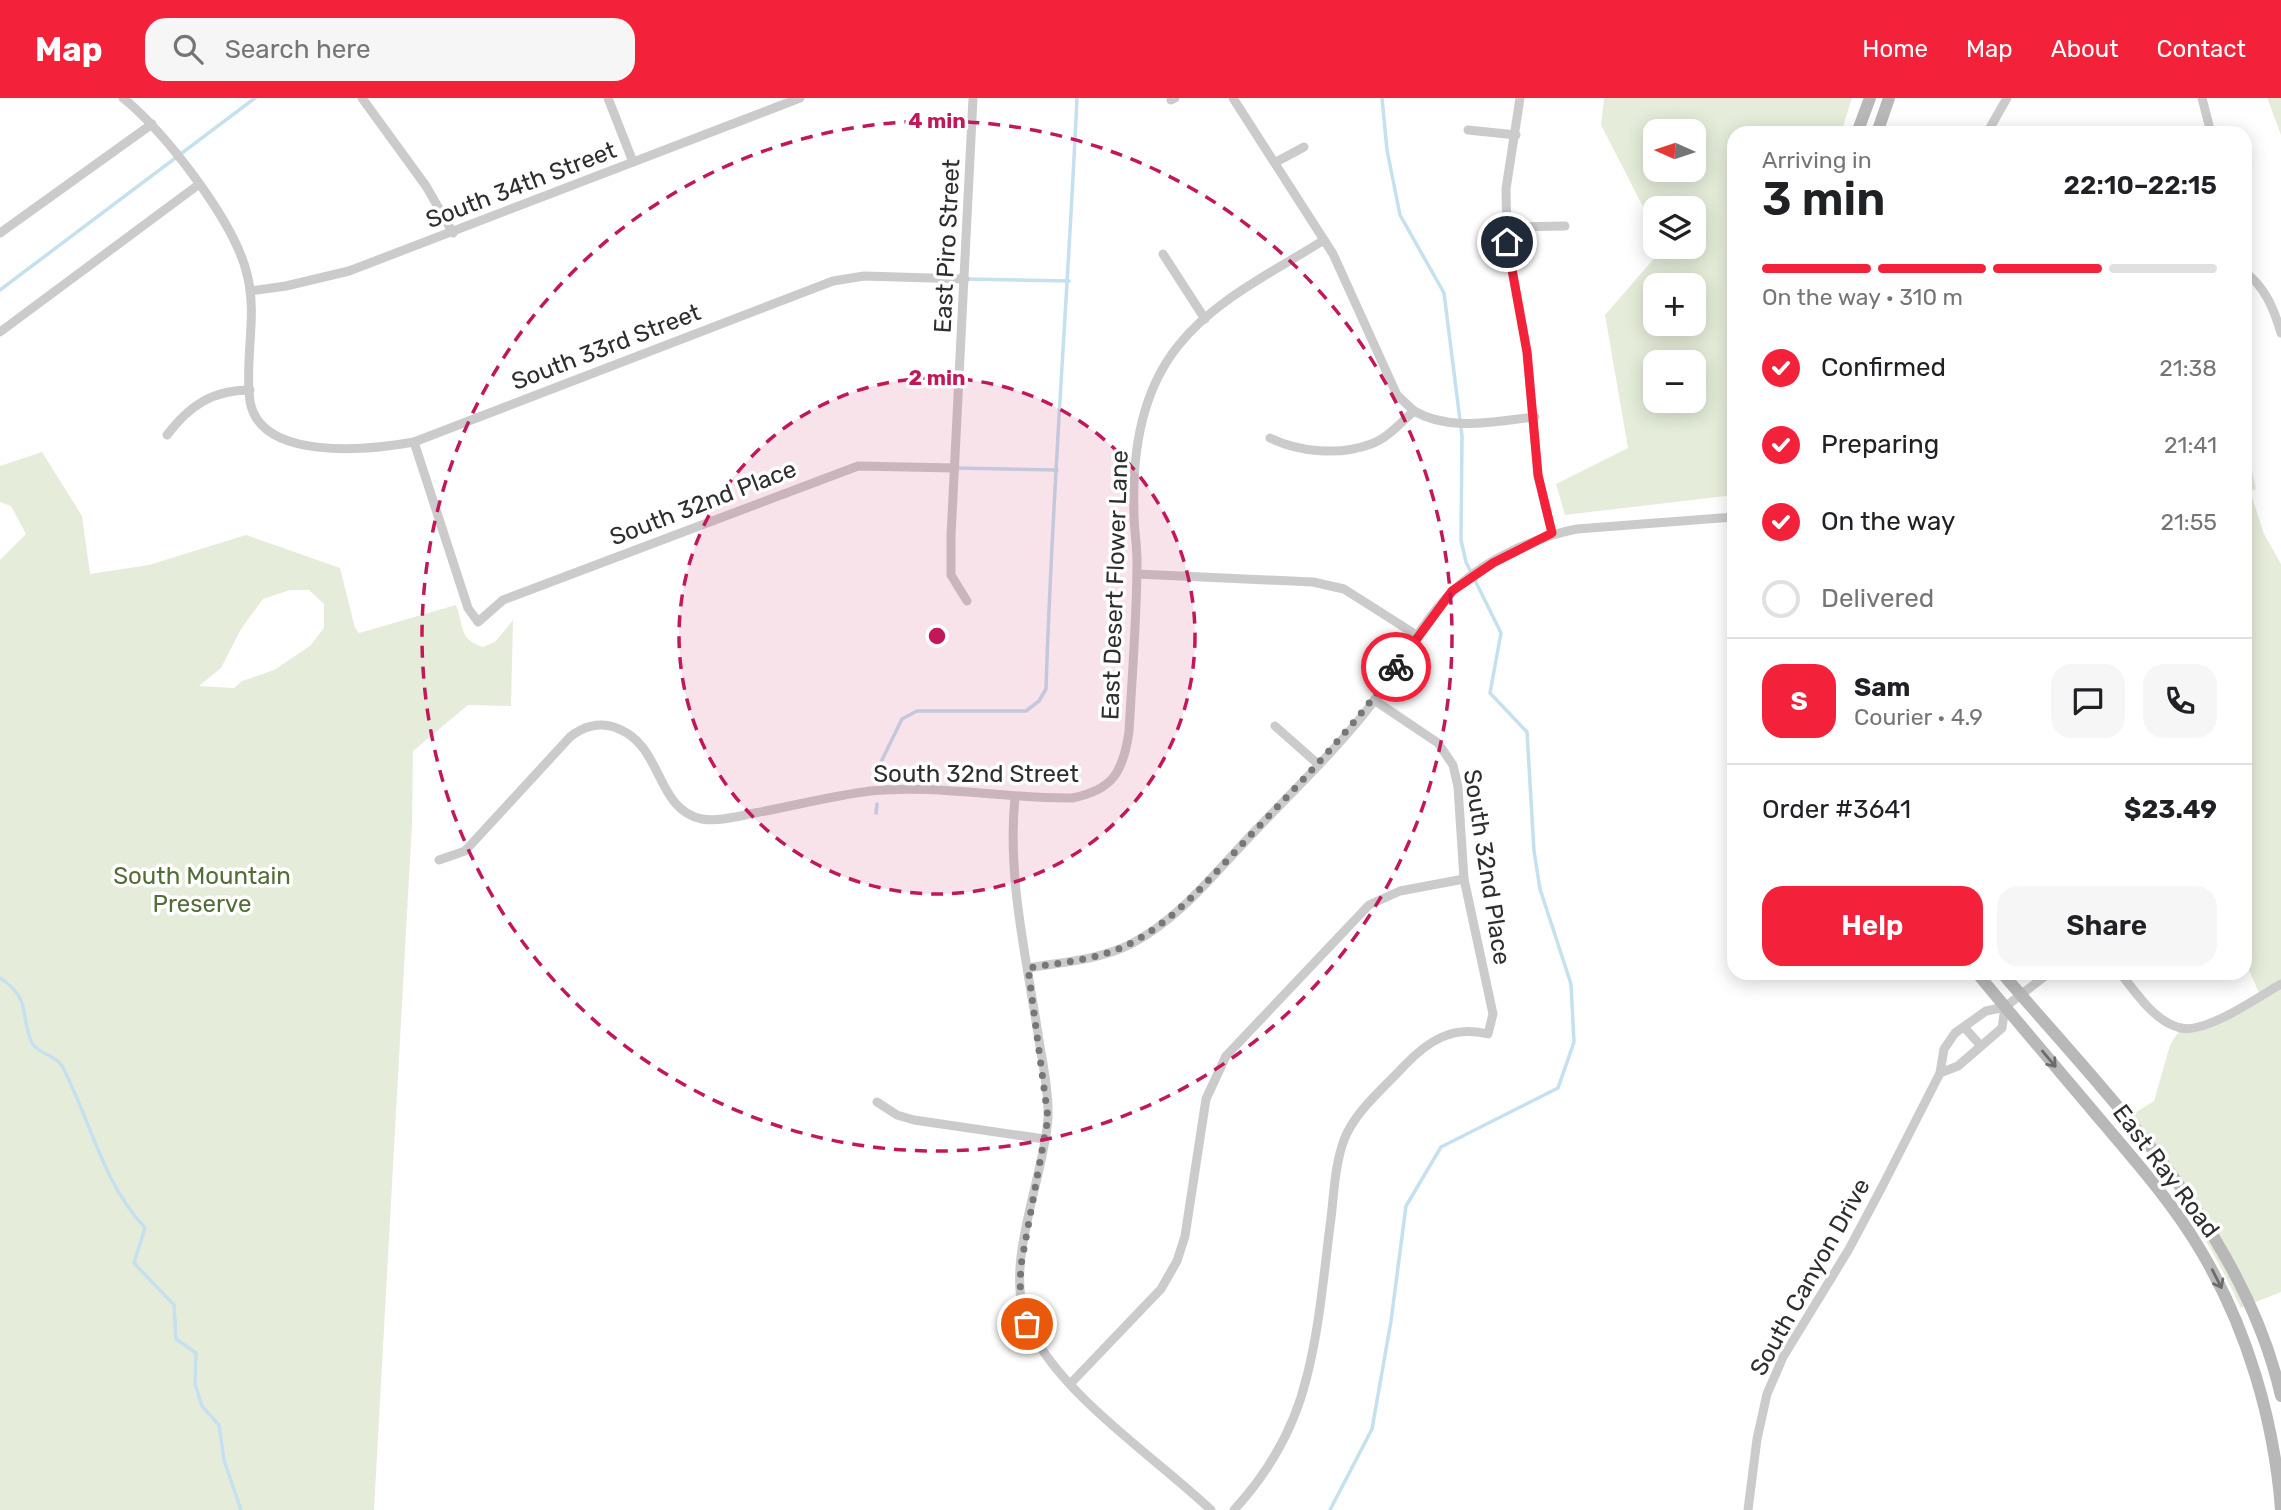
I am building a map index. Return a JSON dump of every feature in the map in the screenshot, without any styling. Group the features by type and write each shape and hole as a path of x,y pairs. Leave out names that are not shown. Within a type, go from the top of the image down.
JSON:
{"main road":[{"path":"1860,126 1870,98"},
{"path":"1879,126 1889,98"},
{"name":"East Ray Road","path":"1986,980 2014,1001 2147,1144 2197,1210 2236,1274 2260,1329 2281,1396"},
{"name":"East Ray Road","path":"2005,980 2014,1001 2201,1250 2219,1282 2250,1361 2279,1470 2281,1509"}],"street":[{"path":"123,98 152,124 166,141 232,233 247,273 253,304 250,390 230,390 200,402 182,415 167,435"},
{"path":"362,98 426,186 453,233"},
{"path":"608,98 633,162"},
{"name":"South 34th Street","path":"250,291 286,286 349,271 800,98"},
{"name":"East Piro Street","path":"967,601 951,575 973,98"},
{"path":"1233,98 1324,240 1397,395 1414,411 1428,419 1452,423 1535,417"},
{"path":"1520,98 1506,189 1507,227 1535,417 1538,475 1552,533"},
{"path":"1991,126 2007,98"},
{"path":"2202,98 2209,126"},
{"path":"0,233 152,124"},
{"path":"1468,130 1516,135"},
{"path":"1276,162 1304,146"},
{"path":"0,332 198,185"},
{"path":"1507,227 1565,226"},
{"path":"1163,254 1205,319 1324,240"},
{"name":"South 33rd Street","path":"250,390 250,403 264,428 276,438 299,445 388,447 414,442 833,281 863,276 965,279"},
{"path":"2252,277 2258,281 2274,311 2281,333"},
{"name":"East Desert Flower Lane","path":"1109,784 1125,757 1129,732 1137,573 1134,512 1137,449 1147,406 1160,373 1177,346 1205,319"},
{"path":"1270,438 1292,449 1350,449 1373,444 1414,411"},
{"name":"South 32nd Place","path":"414,442 468,608 478,622 503,600 858,466 954,468"},
{"path":"1028,968 1105,955 1130,944 1167,921 1318,764 1374,700 1452,591 1493,563 1552,533 1727,518"},
{"path":"1137,573 1313,583 1344,589 1418,636"},
{"name":"South 32nd Place","path":"1234,1510 1280,1445 1296,1412 1307,1377 1336,1176 1345,1139 1359,1115 1433,1039 1471,1030 1488,1034 1493,1014 1464,879 1458,787 1453,765 1438,744 1374,700"},
{"name":"South 32nd Street","path":"439,860 465,851 570,737 590,726 606,725 635,736 648,751 670,797 686,813 703,819 741,816 868,792 1072,798 1092,794 1109,784"},
{"path":"1275,726 1318,764"},
{"path":"1015,797 1013,867 1046,1093 1044,1139 1020,1285 1027,1324 1046,1356 1101,1415 1167,1469 1211,1510"},
{"path":"1071,1383 1161,1289 1177,1261 1185,1236 1206,1099 1226,1056 1369,905 1400,891 1464,879"},
{"path":"1940,1073 1958,1066 2002,1028 2014,1001 2040,980"},
{"path":"2126,980 2150,1009 2181,1028 2196,1027 2229,1014 2281,984"},
{"name":"South Canyon Drive","path":"1748,1510 1757,1439 1767,1394 1783,1357 1849,1250 1940,1073 1944,1049 1964,1027 1986,1011 2014,1001"},
{"path":"1964,1027 1980,1046"},
{"path":"877,1102 898,1115 914,1120 1044,1139"}],"green space":[{"path":"1604,98 1852,98 1843,126 1727,126 1727,496 1565,515 1556,484 1628,448 1605,315 1654,259 1706,259 1706,196 1643,196 1643,207 1601,125"},
{"path":"2281,98 2281,135 2268,100"},
{"name":"South Mountain Preserve","path":"42,452 82,516 90,574 149,565 246,535 340,568 355,628 359,633 456,605 466,636 483,647 495,642 513,620 511,706 468,705 413,751 412,823 374,1510 0,1510 0,560 26,534 11,506 0,502 0,466","holes":["290,590 309,590 324,604 324,628 310,646 274,670 242,681 234,688 199,686 221,668 241,629 263,599"]},
{"path":"2252,470 2256,489 2252,490"},
{"path":"2252,497 2264,534 2281,564 2281,1292 2241,1308 2202,1234 2131,1115 2154,1101 2170,1045 2181,1028 2196,1027 2260,995 2252,977"}],"waterway":[{"path":"0,290 255,98"},
{"path":"879,766 902,719 917,711 1026,711 1039,701 1046,689 1077,98"},
{"path":"1330,1510 1372,1429 1391,1321 1406,1206 1441,1147 1558,1088 1574,1042 1571,984 1540,889 1534,851 1527,732 1490,693 1501,633 1466,562 1461,540 1462,436 1444,293 1400,215 1387,150 1382,98"},
{"path":"967,279 1069,281"},
{"path":"956,468 1057,470"},
{"path":"876,813 877,804"},
{"path":"0,978 21,1001 32,1043 62,1066 107,1171 130,1210 145,1228 134,1263 174,1305 176,1339 196,1353 195,1384 202,1406 219,1425 224,1460 241,1510"}],"way so far":[{"path":"1027,1324 1020,1285 1021,1265 1048,1118 1028,968 1105,955 1130,944 1167,921 1339,742 1374,700 1396,667"}],"route":[{"path":"1396,667 1433,613 1452,591 1493,563 1552,533 1538,475 1535,417 1527,352 1507,242"}]}
